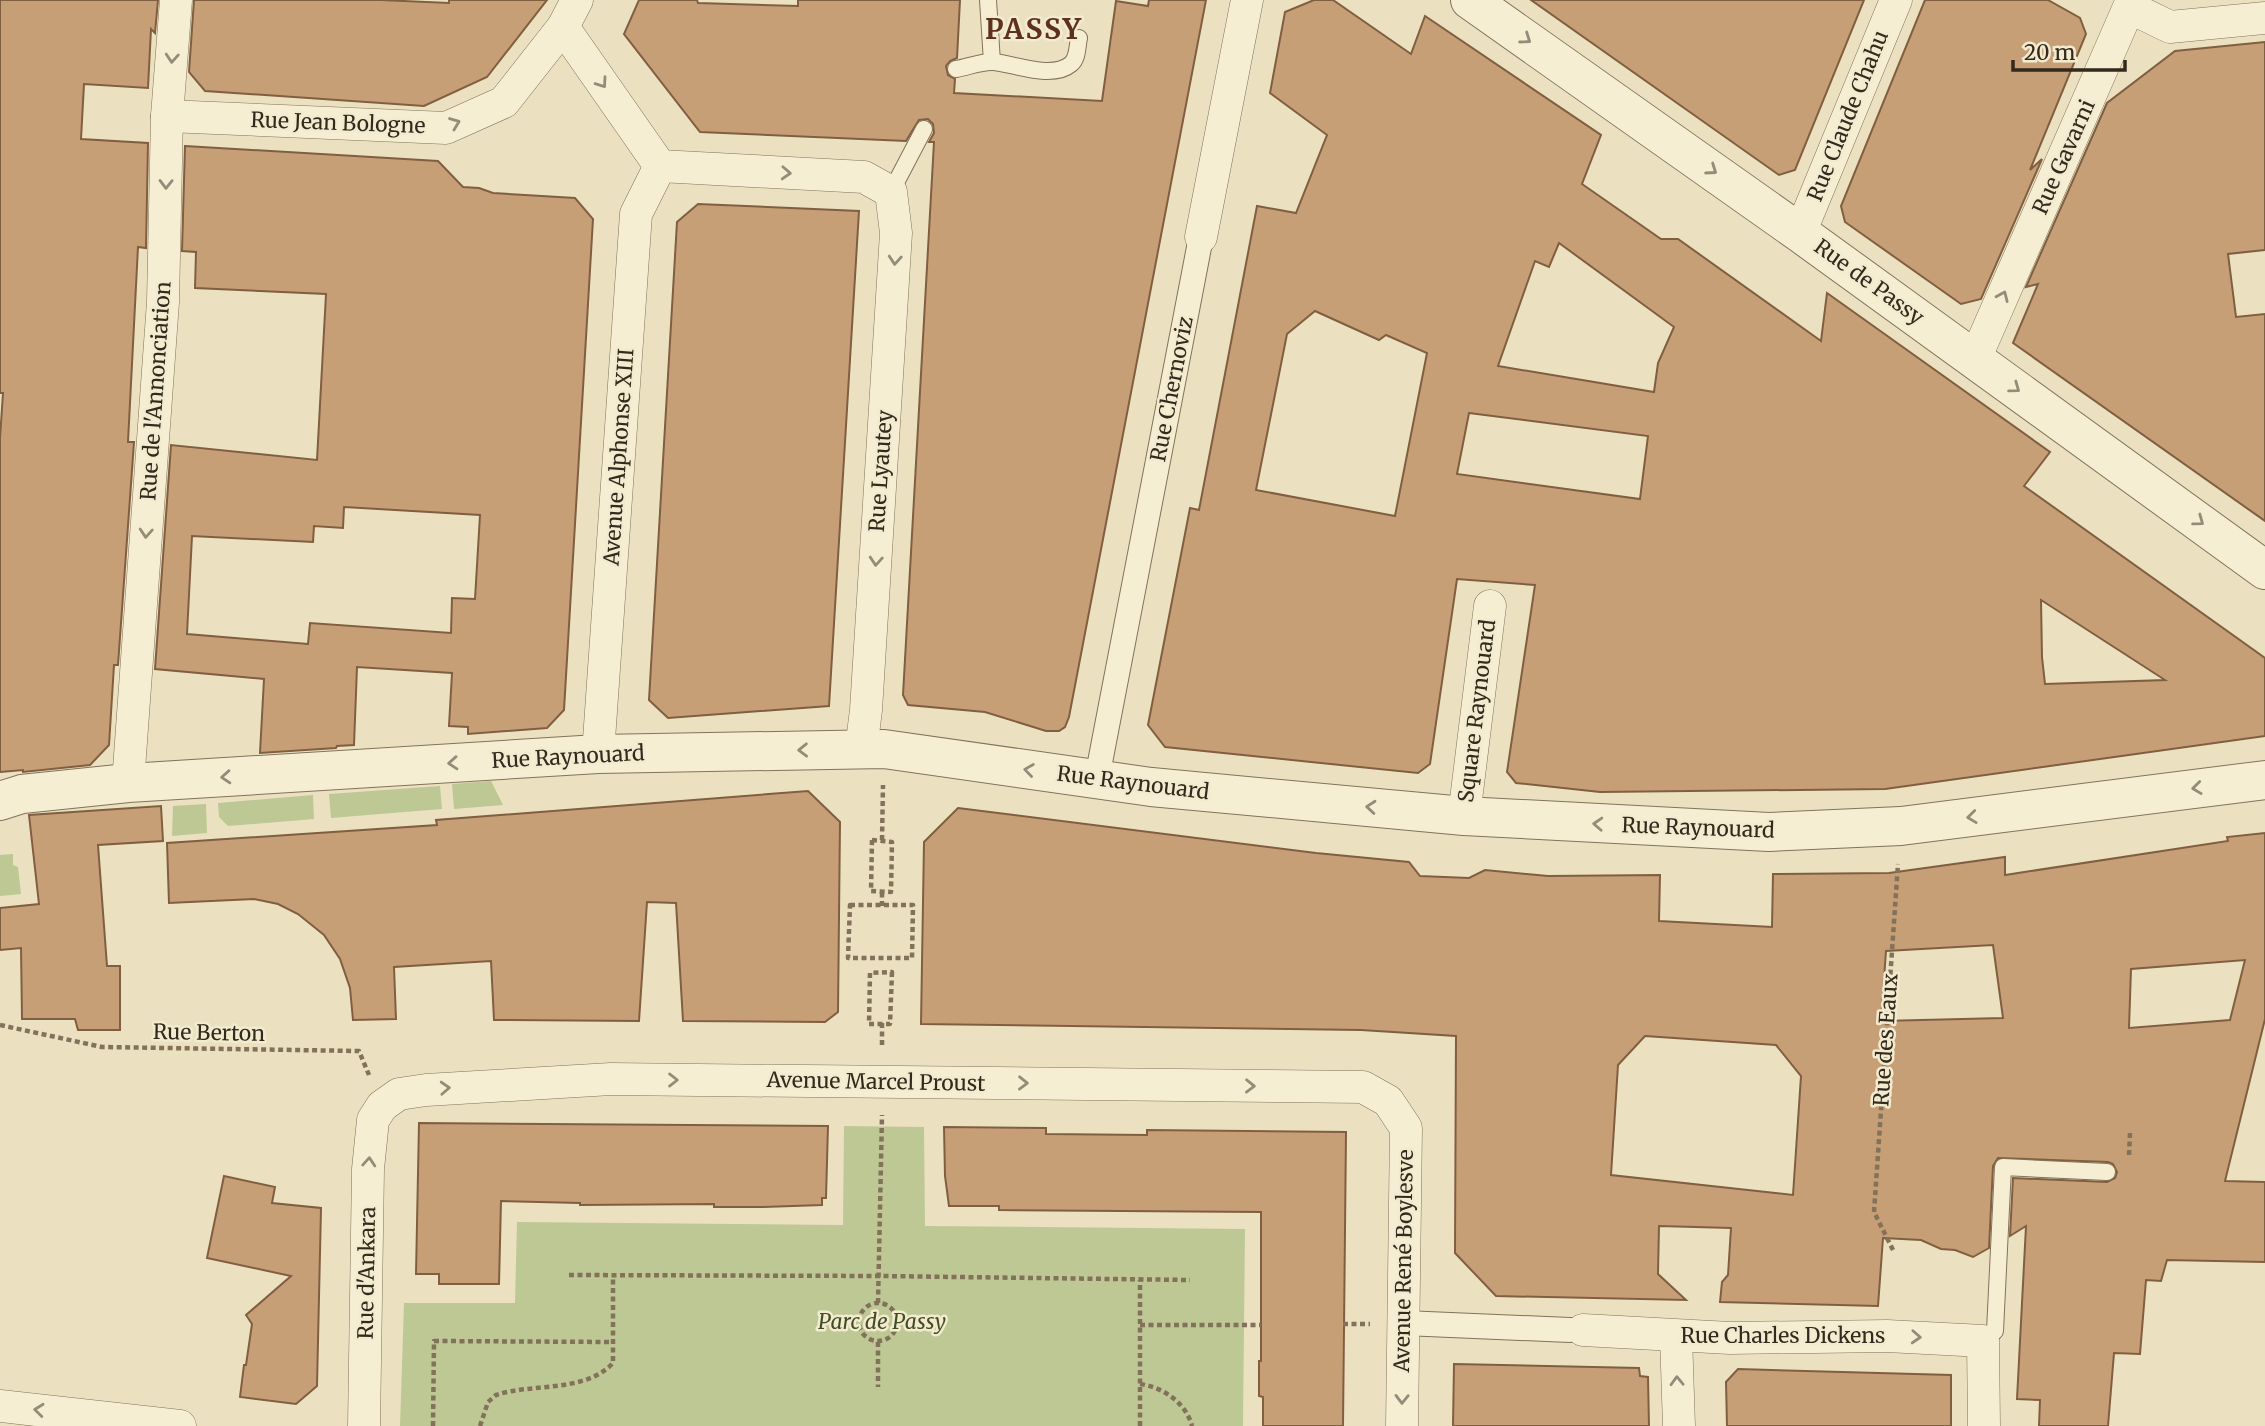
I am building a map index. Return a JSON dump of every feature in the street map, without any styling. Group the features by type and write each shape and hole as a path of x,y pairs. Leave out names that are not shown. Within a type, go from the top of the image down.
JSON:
{"street":[{"name":"Rue de l'Annonciation","path":"128,783 163,302 167,116 176,0"},
{"name":"Rue Chernoviz","path":"1097,778 1247,0"},
{"name":"Rue de Passy","path":"1470,0 1800,233 2265,570"},
{"name":"Rue Claude Chahu","path":"1800,233 1896,0"},
{"name":"Rue Gavarni","path":"1975,359 2123,3 2170,27 2265,18"},
{"name":"Rue Jean Bologne","path":"167,116 446,128 504,102 570,13"},
{"path":"570,13 660,166 864,177 891,192"},
{"name":"Avenue Alphonse XIII","path":"598,754 636,214 660,166"},
{"name":"Rue Lyautey","path":"873,749 866,710 896,233 891,192"},
{"name":"Square Raynouard","path":"1464,816 1490,606"},
{"name":"Rue Raynouard","path":"0,801 22,794 128,783 598,754 873,749 1164,788 1464,816 1769,832 1901,826 2265,780"},
{"name":"Avenue Marcel Proust","path":"377,1113 399,1094 426,1090 611,1079 1363,1087 1388,1101"},
{"name":"Avenue René Boylesve","path":"1388,1101 1406,1128 1390,1324 1402,1426"},
{"name":"Rue d'Ankara","path":"364,1426 368,1169 377,1113"},
{"path":"1390,1324 1577,1330"},
{"name":"Rue Charles Dickens","path":"1577,1330 1730,1338 1887,1336 1983,1341"},
{"path":"1676,1336 1679,1426"},
{"path":"1983,1341 1984,1426"},
{"path":"0,1406 180,1426"}],"lane":[{"path":"988,0 992,62"},
{"path":"956,69 992,62 1034,71 1056,70 1070,65 1076,56 1079,38"},
{"path":"891,192 924,129"},
{"path":"1983,1341 1995,1331 2003,1167 2106,1172"}],"path":[{"path":"873,749 882,840"},
{"name":"Rue des Eaux","path":"1893,1250 1874,1212 1901,826"},
{"path":"872,840 882,840 892,842 891,892 871,891 872,840"},
{"path":"882,892 882,906"},
{"path":"850,905 882,906 913,905 912,958 848,958 850,905"},
{"path":"870,972 892,972 890,1024 869,1024 870,972"},
{"name":"Rue Berton","path":"0,1025 102,1047 359,1051 377,1113"},
{"path":"878,1303 882,1126"},
{"path":"569,1275 1190,1280"},
{"path":"480,1426 488,1402 496,1395 571,1382 604,1372 613,1363 613,1276"},
{"path":"1140,1280 1140,1426"},
{"path":"878,1303 889,1307 895,1313 897,1326 889,1338 878,1342 862,1333 859,1324 862,1312 878,1303"},
{"path":"1343,1324 1390,1324"},
{"path":"1140,1325 1261,1325"},
{"path":"433,1426 434,1341 612,1342"},
{"path":"878,1342 878,1387"},
{"path":"1140,1384 1152,1386 1169,1395 1185,1412 1192,1426"}],"green space":[{"path":"491,781 503,805 454,809 452,784"},
{"path":"440,786 442,809 331,818 329,794"},
{"path":"313,795 314,819 228,826 219,817 218,803"},
{"path":"206,804 207,833 172,836 173,806"},
{"path":"13,854 13,865 18,867 21,894 0,896 0,855"},
{"name":"Parc de Passy","path":"844,1126 924,1127 925,1226 1245,1229 1243,1426 400,1426 404,1303 515,1303 517,1222 843,1225"}],"building":[{"path":"0,0 158,0 155,33 151,29 148,88 84,84 81,139 148,143 146,248 138,247 128,442 134,442 118,665 114,665 109,745 90,765 23,772 0,772 0,438 3,393 0,393"},
{"path":"194,0 381,0 449,3 449,0 547,0 487,77 424,106 205,91 189,72"},
{"path":"639,0 697,0 698,3 798,6 798,0 960,0 957,58 946,66 948,75 955,79 954,93 1102,101 1116,1 1148,6 1149,0 1206,0 1069,717 1065,727 1059,731 1046,731 985,712 908,705 903,695 934,142 929,142 934,133 933,124 928,119 919,120 906,141 700,132 624,34"},
{"path":"1314,0 1333,0 1411,54 1425,16 1601,135 1582,184 1661,239 1678,239 1821,341 1827,293 2050,452 2024,486 2265,658 2265,736 1885,789 1600,792 1516,783 1507,772 1535,585 1457,579 1430,764 1418,773 1165,747 1148,725 1190,508 1199,510 1257,206 1296,213 1327,135 1270,93 1285,12","holes":["1559,243 1674,327 1658,363 1654,392 1498,366 1535,261 1549,267","1315,311 1379,340 1386,335 1427,353 1395,516 1256,490 1287,334","1469,413 1648,436 1640,499 1457,474","2041,600 2165,680 2045,684"]},
{"path":"1531,0 1864,0 1795,170 1779,175"},
{"path":"1925,0 2048,0 2080,18 2086,34 2030,170 2042,159 1981,299 1961,304 1845,222 1841,206"},
{"path":"2265,42 2265,250 2228,254 2236,317 2265,314 2265,521 2013,343 2038,284 2026,287 2107,103 2175,51"},
{"path":"185,146 438,161 463,187 479,188 493,193 575,198 593,219 564,710 547,728 468,734 468,727 449,726 452,673 357,667 354,745 260,753 264,679 155,669 171,445 317,460 326,294 195,288 196,252 182,251","holes":["344,507 480,515 475,599 452,598 451,633 310,623 308,644 187,634 192,536 313,542 314,526 343,528"]},
{"path":"698,204 859,211 829,706 668,718 649,700 677,222"},
{"path":"808,791 840,822 838,1012 825,1022 683,1021 676,903 647,902 639,1021 494,1020 491,961 394,967 396,1019 353,1020 350,988 340,959 324,935 298,914 278,904 254,899 169,903 167,843 437,825 436,820"},
{"path":"161,806 163,841 98,845 107,966 120,966 120,1030 78,1030 75,1019 22,1019 21,948 0,950 0,908 39,904 29,815"},
{"path":"958,808 1316,853 1409,862 1420,876 1469,878 1485,870 1548,876 1660,875 1659,921 1772,927 1773,874 1889,873 2005,857 2005,875 2228,841 2227,837 2265,833 2265,1019 2225,1181 2265,1182 2265,1262 2167,1260 2161,1281 2146,1280 2140,1354 2114,1353 2108,1426 2039,1426 2040,1400 2017,1399 2026,1226 2010,1236 2013,1178 2107,1182 2115,1178 2117,1172 2113,1164 2108,1162 1998,1158 1993,1166 1989,1248 1973,1257 1955,1250 1941,1249 1921,1240 1883,1238 1878,1306 1720,1302 1722,1282 1728,1275 1731,1228 1659,1226 1658,1274 1686,1300 1496,1296 1455,1253 1456,1036 1361,1030 921,1024 924,842","holes":["1993,945 2003,1018 1881,1021 1886,951","2245,960 2230,1020 2129,1028 2131,969","1645,1036 1776,1045 1801,1076 1793,1195 1611,1175 1618,1065"]},
{"path":"419,1123 828,1126 826,1198 822,1198 822,1205 763,1207 714,1207 714,1204 580,1205 501,1201 499,1284 439,1284 439,1274 416,1274"},
{"path":"944,1127 1046,1128 1046,1134 1147,1135 1147,1130 1346,1132 1343,1426 1263,1426 1263,1397 1259,1396 1261,1212 999,1210 999,1206 949,1206"},
{"path":"224,1176 275,1187 272,1203 321,1208 317,1386 296,1404 240,1397 252,1324 246,1315 291,1276 207,1258"},
{"path":"1454,1364 1639,1368 1640,1376 1648,1377 1649,1426 1453,1426"},
{"path":"1738,1369 1951,1375 1951,1426 1727,1426 1726,1382"}],"district":[{"name":"PASSY","path":"1034,29"}]}
